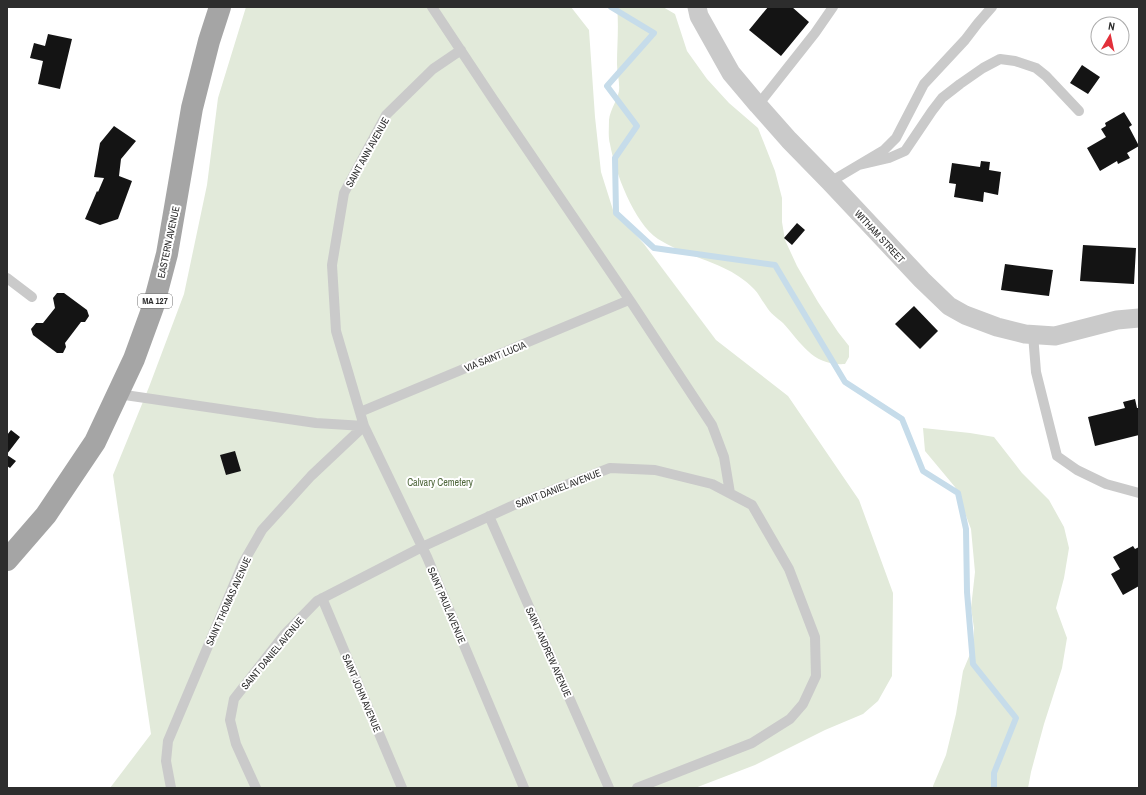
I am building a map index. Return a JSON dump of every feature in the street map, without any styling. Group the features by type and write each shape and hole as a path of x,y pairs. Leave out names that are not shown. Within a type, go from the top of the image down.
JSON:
{"main road":[{"name":"EASTERN AVENUE","path":"7,560 50,509 96,442 134,359 153,307 167,254 192,108 209,41 220,7"}],"street":[{"name":"WITHAM STREET","path":"697,7 699,16 730,73 789,140 922,280 949,306 965,315 998,327 1025,334 1055,336 1117,320 1139,318"}],"lane":[{"path":"432,7 712,425 724,457 730,493"},
{"path":"758,105 801,52 833,7"},
{"path":"830,182 884,150 896,138 924,84 965,40 992,7"},
{"name":"SAINT ANN AVENUE","path":"364,426 336,331 332,265 344,193 386,115 432,69 461,50"},
{"path":"859,165 890,158 905,151 942,98 983,68 1000,59 1015,61 1036,68 1046,76 1079,111"},
{"path":"7,278 32,297"},
{"name":"VIA SAINT LUCIA","path":"360,412 629,300"},
{"path":"1033,334 1036,372 1057,456 1077,470 1106,484 1139,493"},
{"path":"118,394 316,423 364,426"},
{"name":"SAINT PAUL AVENUE","path":"364,426 422,547 524,788"},
{"name":"SAINT THOMAS AVENUE","path":"171,788 166,761 168,741 243,563 262,530 311,476 364,426"},
{"name":"SAINT DANIEL AVENUE","path":"256,788 236,744 230,720 234,699 284,635 316,601 422,547 489,516 610,468 655,470 712,484 752,504 789,569 815,637 816,676 803,704 790,720 752,743 637,788"},
{"name":"SAINT ANDREW AVENUE","path":"489,516 609,788"},
{"name":"SAINT JOHN AVENUE","path":"322,598 402,788"}],"green space":[{"name":"Calvary Cemetery","path":"246,7 571,7 589,30 595,117 601,172 613,210 644,244 716,340 788,396 859,500 893,593 892,676 878,701 863,714 825,730 755,765 695,788 110,788 151,734 113,475 149,387 184,294 207,185 218,98"},
{"path":"617,7 663,7 675,14 687,51 707,79 729,103 758,128 775,171 782,198 782,222 785,240 797,266 818,302 849,346 849,357 845,364 834,364 816,357 803,346 783,323 768,309 756,291 743,280 720,266 670,246 658,239 641,221 621,182 609,138 609,120 619,91 617,64"},
{"path":"923,428 994,437 1022,473 1049,500 1064,527 1069,548 1064,578 1056,608 1067,638 1062,668 1044,724 1028,788 933,788 946,755 956,714 963,671 973,647 974,628 971,608 975,572 971,529 955,487 925,451"}],"building":[{"path":"768,7 792,7 809,22 781,56 749,30"},
{"path":"48,34 72,39 60,89 38,84 43,61 30,58 34,43 45,46"},
{"path":"1082,65 1100,77 1088,94 1070,83"},
{"path":"1124,112 1132,125 1129,127 1139,146 1127,153 1130,158 1118,164 1117,161 1100,171 1087,148 1106,137 1101,129 1106,126 1105,123"},
{"path":"114,126 136,141 121,159 119,176 132,181 118,219 100,225 85,219 104,178 94,177 100,143"},
{"path":"981,161 990,162 989,170 1001,172 998,195 984,192 983,202 954,197 956,184 949,183 952,163 980,167"},
{"path":"797,223 805,230 792,245 784,238"},
{"path":"1083,245 1136,248 1134,284 1080,281"},
{"path":"1005,264 1053,270 1049,296 1001,290"},
{"path":"57,293 64,293 87,310 89,316 85,322 81,322 65,343 66,347 63,353 57,353 33,335 31,329 36,323 43,323 55,308 53,298"},
{"path":"914,306 938,331 920,349 895,324"},
{"path":"1135,399 1137,408 1139,408 1139,435 1095,446 1088,417 1125,408 1123,402"},
{"path":"11,430 20,437 7,454 7,435"},
{"path":"235,451 241,471 226,475 220,455"},
{"path":"7,455 16,461 10,468 7,466"},
{"path":"1133,546 1135,549 1139,547 1139,586 1123,595 1111,574 1120,569 1113,557"}],"waterway":[{"path":"611,7 654,33 607,86 637,126 615,158 616,213 654,248 775,265 845,382 902,419 923,471 958,493 966,529 967,592 973,664 1016,718 994,773 994,788"}]}
